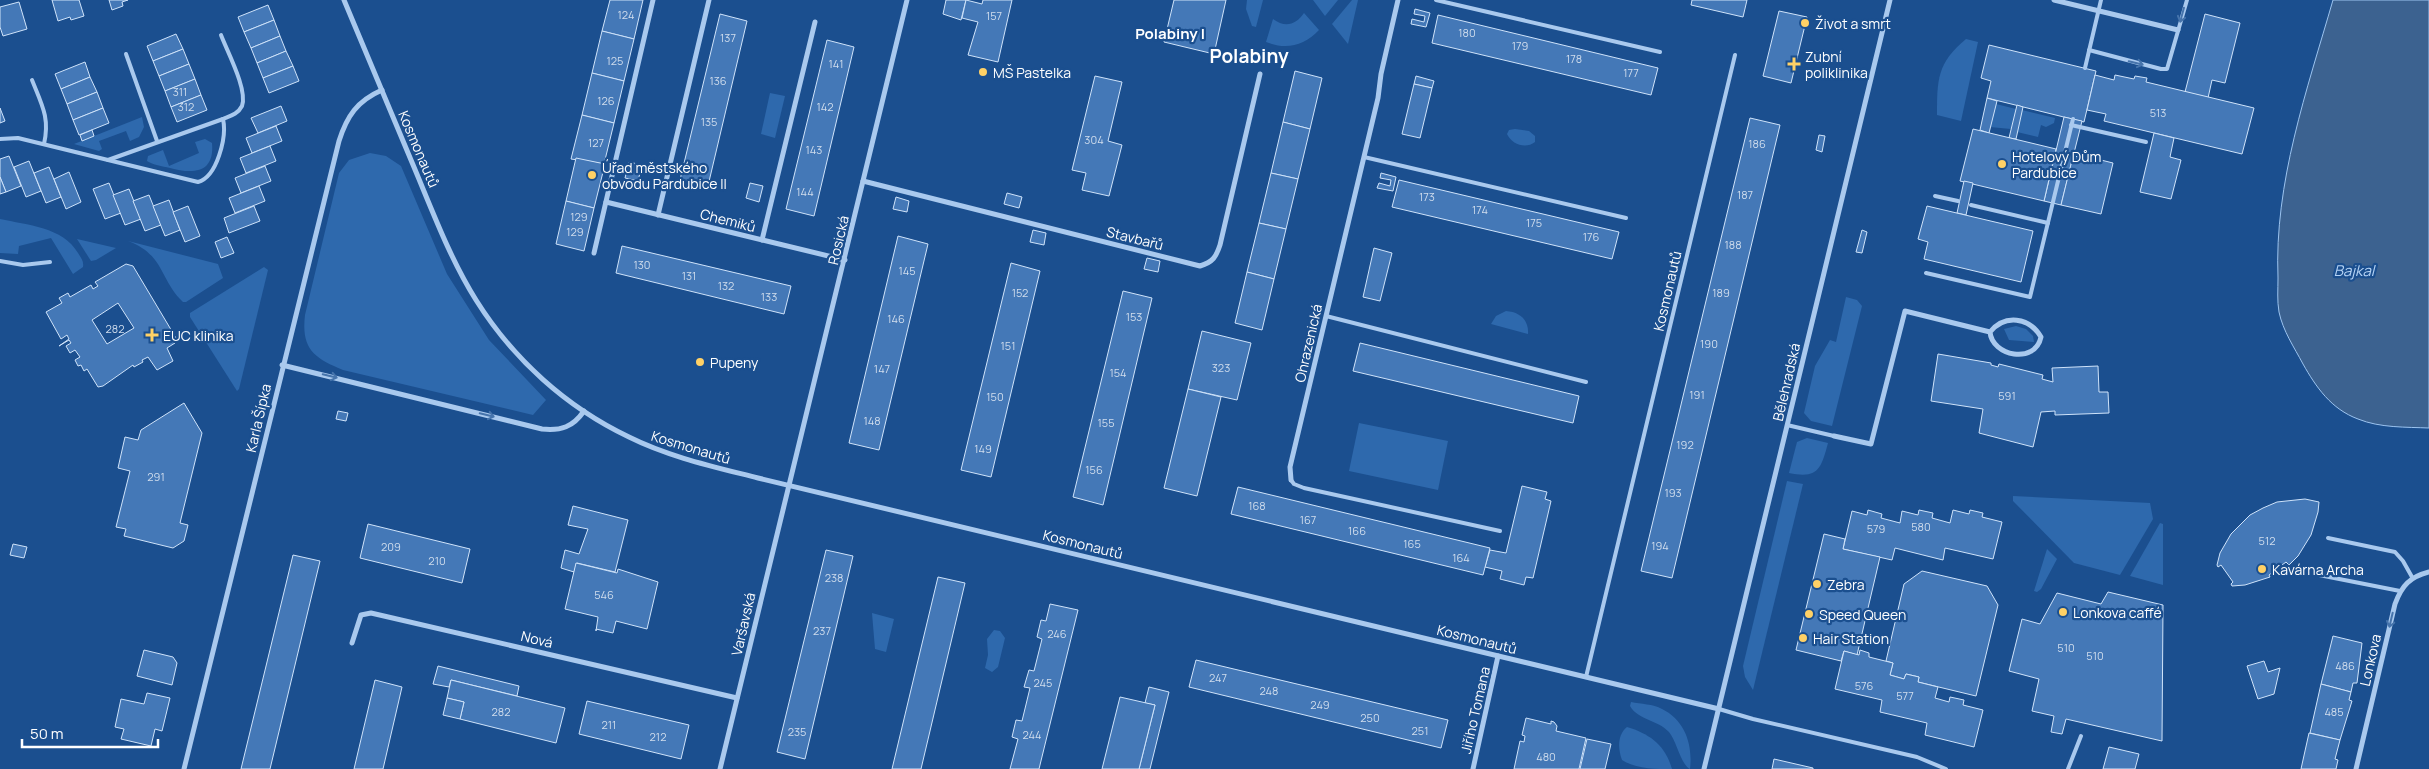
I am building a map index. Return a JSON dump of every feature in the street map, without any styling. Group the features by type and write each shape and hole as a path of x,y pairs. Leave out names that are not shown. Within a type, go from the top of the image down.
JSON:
{"street":[{"name":"Kosmonautů","path":"344,0 444,236 476,300 509,345 557,392 622,434 654,448 697,462 1719,709"},
{"path":"594,253 653,0"},
{"path":"658,215 709,0"},
{"name":"Rosická","path":"789,485 907,0"},
{"name":"Ohrazenická","path":"1291,480 1290,467 1364,156 1398,0"},
{"name":"Bělehradská","path":"1704,769 1890,0"},
{"path":"2054,0 2178,30"},
{"path":"762,240 815,22"},
{"name":"Stavbařů","path":"864,181 1200,266 1215,258 1220,245 1260,74"},
{"name":"Karla Šípka","path":"184,769 324,194 343,129 352,110 358,104 382,90"},
{"name":"Chemiků","path":"606,202 845,260"},
{"path":"1834,436 1871,444 1905,311 1990,332"},
{"path":"2022,321 2032,325 2041,337 2036,350 2032,353 2020,354 1999,349 1990,340 1990,332 2001,322 2022,321"},
{"path":"282,365 542,429 557,430 565,428 572,424 584,411"},
{"name":"Varšavská","path":"722,769 737,698 789,485"},
{"path":"2412,577 2429,572"},
{"name":"Lonkova","path":"2356,769 2395,604 2400,591 2412,577"},
{"name":"Nová","path":"352,643 361,615 371,613 737,698"},
{"name":"Jiřího Tomana","path":"1473,769 1498,656"}],"lane":[{"path":"1436,0 1660,52"},
{"path":"2085,68 2101,0"},
{"path":"2089,50 2166,69 2170,65 2187,0"},
{"path":"107,161 223,119 239,110 243,97 221,35"},
{"path":"126,54 157,142"},
{"name":"Kosmonautů","path":"1586,677 1735,55"},
{"path":"32,80 48,123 44,144"},
{"path":"0,139 18,138 192,182 203,181 212,171 225,133 223,119"},
{"path":"1926,273 2030,297 2072,119"},
{"path":"2071,125 2146,142"},
{"path":"1364,156 1626,218"},
{"path":"1935,196 1958,201"},
{"path":"1971,205 2048,223"},
{"path":"0,261 22,264 50,262"},
{"path":"1326,316 1586,382"},
{"path":"1788,425 1834,436"},
{"name":"Ohrazenická","path":"1291,480 1294,484 1304,488 1500,532"},
{"path":"2328,538 2394,552 2403,561 2412,577"},
{"path":"2319,576 2400,591"},
{"path":"1719,709 1753,719 1917,757 1946,769"},
{"path":"2068,769 2080,736"}],"shaded area":[{"path":"1247,0 1263,0 1256,27 1252,26 1246,9"},
{"path":"1313,0 1338,0 1325,16"},
{"path":"1352,0 1358,0 1348,44 1332,24"},
{"path":"1304,13 1319,30 1307,40 1288,46 1266,42 1273,19 1282,24 1290,24 1294,23"},
{"path":"1966,39 1978,42 1961,121 1937,115 1937,92 1944,64 1956,48"},
{"path":"770,93 785,96 775,138 761,134"},
{"path":"1996,104 2016,109 2011,129 1990,127"},
{"path":"2022,110 2055,118 2054,123 2046,127 2041,125 2038,137 2017,132"},
{"path":"142,117 144,127 139,137 130,141 126,131 99,141 102,149 99,151 74,144"},
{"path":"1509,130 1529,131 1535,136 1535,142 1528,145 1520,145 1512,141 1507,134"},
{"path":"205,139 212,143 212,153 210,161 200,169 194,171 178,170 147,161 148,156 163,150 169,166 199,153 195,142"},
{"path":"370,153 386,156 401,166 447,274 489,340 546,400 533,415 343,370 324,361 312,351 305,336 305,315 339,173 349,160"},
{"path":"0,219 44,228 54,232 71,244 83,261 83,267 73,274 51,238 19,246 18,254 0,253"},
{"path":"77,239 116,248 91,261"},
{"path":"128,241 218,264 223,278 186,302 183,302 169,285 149,253"},
{"path":"264,267 268,270 237,391 190,317 190,313"},
{"path":"1846,297 1857,300 1862,306 1832,426 1811,421 1804,413 1815,366 1830,340 1836,342"},
{"path":"1506,311 1515,313 1523,318 1527,325 1528,334 1491,324 1496,316"},
{"path":"2016,326 2026,329 2033,336 2034,342 2009,340 2004,329"},
{"path":"1359,423 1448,441 1438,490 1349,471"},
{"path":"1807,438 1828,443 1820,466 1812,473 1789,473 1797,442"},
{"path":"1787,481 1803,484 1753,690 1745,677 1743,666"},
{"path":"2013,496 2150,503 2153,519 2120,575 2074,563 2013,501"},
{"path":"2160,523 2163,524 2163,585 2130,576"},
{"path":"2047,549 2057,559 2041,589 2037,592 2034,591"},
{"path":"872,613 894,619 886,652 875,649"},
{"path":"994,630 1000,631 1005,638 998,667 992,672 985,668 988,655 987,639"},
{"path":"1631,702 1658,707 1670,714 1682,726 1689,742 1690,769 1684,763 1669,732 1634,711 1630,706"},
{"path":"1627,727 1643,733 1656,742 1665,753 1672,769 1639,767 1622,760 1619,742 1621,734"}],"water":[{"name":"Bajkal","path":"2333,0 2429,0 2429,428 2366,422 2348,415 2332,403 2308,373 2286,332 2279,312 2278,242 2287,172 2303,102"}],"building":[{"path":"52,0 79,0 84,16 71,20 70,17 58,21"},
{"path":"109,0 128,0 122,2 123,6 112,10"},
{"path":"610,0 643,0 634,39 602,31"},
{"path":"946,0 966,0 961,20 943,14"},
{"path":"966,0 982,4 983,0 1012,0 998,62 968,55 978,22 962,18"},
{"path":"1174,0 1226,0 1214,54 1164,42"},
{"path":"1692,0 1747,0 1743,17 1691,5"},
{"path":"19,2 27,29 3,36 0,27 0,7"},
{"path":"268,5 274,20 244,32 238,17"},
{"path":"1415,9 1430,13 1426,27 1411,24 1412,19 1424,22 1425,16 1414,14"},
{"path":"1779,11 1807,17 1791,83 1763,76"},
{"path":"720,14 747,21 707,190 679,184"},
{"path":"2205,14 2240,23 2225,83 2212,80 2208,98 2185,92"},
{"path":"1438,15 1658,68 1651,95 1432,43"},
{"path":"274,20 280,36 251,48 244,32"},
{"path":"602,31 634,39 624,81 592,73"},
{"path":"176,34 183,49 153,61 147,46"},
{"path":"280,36 286,51 257,63 251,48"},
{"path":"827,40 854,47 814,216 786,209"},
{"path":"1989,45 2096,71 2084,122 1987,98 1991,81 1981,78"},
{"path":"183,49 189,64 159,76 153,61"},
{"path":"286,51 293,66 263,78 257,63"},
{"path":"85,62 90,77 61,89 55,74"},
{"path":"189,64 195,79 165,91 159,76"},
{"path":"293,66 299,81 269,93 263,78"},
{"path":"1295,71 1322,78 1310,129 1283,122"},
{"path":"592,73 624,81 614,123 582,115"},
{"path":"2095,75 2114,80 2115,75 2134,79 2135,76 2147,78 2146,82 2254,108 2242,154 2104,121 2106,114 2087,110"},
{"path":"1095,76 1122,82 1108,141 1122,145 1109,196 1082,190 1086,173 1072,170"},
{"path":"1416,76 1434,81 1432,88 1414,84"},
{"path":"90,77 97,92 67,104 61,89"},
{"path":"195,79 201,95 171,107 165,91"},
{"path":"1414,84 1432,88 1420,138 1402,134"},
{"path":"97,92 103,108 73,120 67,104"},
{"path":"201,95 207,110 177,122 171,107"},
{"path":"1987,98 1997,101 1989,133 1980,130"},
{"path":"2017,105 2023,107 2016,139 2009,138"},
{"path":"281,106 287,121 258,133 251,118"},
{"path":"0,108 5,121 0,123"},
{"path":"103,108 109,123 79,135 73,120"},
{"path":"582,115 614,123 604,164 571,159"},
{"path":"2064,117 2082,121 2061,205 2044,201"},
{"path":"1750,118 1780,125 1672,578 1641,571"},
{"path":"1283,122 1310,129 1298,179 1271,173"},
{"path":"276,126 282,141 252,153 246,138"},
{"path":"1973,129 2056,149 2044,201 1960,181"},
{"path":"92,130 94,136 82,141 80,135"},
{"path":"2154,133 2174,138 2170,157 2181,160 2171,199 2140,192"},
{"path":"1819,135 1825,136 1822,152 1816,150"},
{"path":"270,146 276,161 246,173 240,158"},
{"path":"2081,155 2113,163 2101,214 2061,205 2073,156 2080,157"},
{"path":"9,156 21,186 6,192 0,177 0,159"},
{"path":"576,158 605,164 594,208 566,201"},
{"path":"29,161 41,191 26,197 14,167"},
{"path":"629,162 642,165 638,181 625,178"},
{"path":"265,166 271,181 241,193 235,178"},
{"path":"49,167 61,197 46,203 34,173"},
{"path":"69,172 81,202 66,209 54,179"},
{"path":"1271,173 1298,179 1286,229 1259,223"},
{"path":"1381,173 1396,177 1393,191 1377,188 1379,183 1390,186 1391,180 1380,178"},
{"path":"0,177 6,192 0,194"},
{"path":"1399,180 1619,232 1612,259 1392,207"},
{"path":"1964,181 1973,183 1966,215 1957,213"},
{"path":"109,183 121,213 105,219 93,189"},
{"path":"750,183 763,186 759,202 746,198"},
{"path":"259,186 265,201 235,213 229,198"},
{"path":"129,189 141,219 125,225 113,195"},
{"path":"1007,193 1022,197 1019,208 1004,204"},
{"path":"149,195 161,225 145,231 133,201"},
{"path":"896,197 909,201 907,212 893,209"},
{"path":"169,200 180,230 165,236 153,206"},
{"path":"566,201 594,208 584,251 556,244"},
{"path":"188,206 200,236 185,242 173,212"},
{"path":"254,206 260,221 229,233 224,218"},
{"path":"1927,206 2033,231 2021,282 1924,259 1928,242 1918,239"},
{"path":"1259,223 1286,229 1274,279 1247,272"},
{"path":"1033,230 1046,233 1044,245 1030,242"},
{"path":"1862,230 1867,232 1862,253 1856,252"},
{"path":"898,236 928,244 879,450 849,443"},
{"path":"227,237 234,253 221,258 215,242"},
{"path":"622,246 791,286 784,314 616,273"},
{"path":"1374,248 1392,253 1380,301 1363,297"},
{"path":"1147,258 1160,261 1158,272 1144,269"},
{"path":"1011,263 1040,271 991,477 961,470"},
{"path":"126,264 133,266 176,338 175,343 167,348 173,361 157,370 148,357 103,386 98,387 87,369 84,371 81,365 78,366 75,360 80,357 75,350 70,353 66,346 71,343 69,340 59,346 69,339 67,335 61,339 46,312 62,303 59,298 68,293 70,297 91,285 93,289 98,286 95,282","holes":["118,303 134,328 107,344 92,320"]},
{"path":"1247,272 1274,279 1262,330 1235,323"},
{"path":"1123,291 1152,298 1103,505 1073,497"},
{"path":"1202,331 1251,343 1237,400 1188,389"},
{"path":"1360,343 1579,396 1573,423 1353,371"},
{"path":"1938,354 1991,363 1991,365 1998,367 1999,364 2043,375 2042,379 2053,382 2052,368 2098,366 2099,392 2108,392 2109,413 2055,415 2055,411 2041,412 2033,447 1979,433 1983,409 1931,401"},
{"path":"1188,389 1221,397 1197,496 1164,488"},
{"path":"184,403 202,433 180,523 188,525 184,541 173,548 124,536 126,529 116,527 130,471 118,468 125,437 138,440 141,430"},
{"path":"338,411 348,413 346,421 336,419"},
{"path":"1522,486 1547,492 1545,499 1551,501 1533,578 1526,577 1524,585 1500,579 1502,571 1485,567 1490,550 1506,553"},
{"path":"1238,487 1490,548 1483,575 1231,514"},
{"path":"2305,499 2319,502 2318,512 2311,535 2298,556 2289,565 2286,562 2269,575 2270,577 2245,585 2232,586 2233,582 2221,565 2218,567 2217,565 2220,553 2231,534 2250,515 2263,508 2277,502"},
{"path":"573,506 628,520 615,572 577,563 574,572 561,568 565,550 579,554 588,529 568,525"},
{"path":"1868,510 1882,514 1881,518 1900,523 1902,511 1918,515 1919,510 1933,513 1932,518 1950,523 1953,510 1969,514 1970,510 1983,513 1982,517 2002,522 1993,559 1945,548 1943,560 1895,548 1892,560 1843,549 1852,511 1867,515"},
{"path":"368,524 470,549 462,583 360,558"},
{"path":"1824,534 1845,539 1843,549 1880,557 1857,655 1844,651 1841,661 1796,650"},
{"path":"13,544 27,547 24,558 10,555"},
{"path":"826,550 853,556 805,759 777,752"},
{"path":"293,555 320,561 270,769 241,769"},
{"path":"576,563 617,573 618,569 658,582 647,629 616,621 613,633 596,629 598,617 565,609"},
{"path":"1922,571 1987,586 1998,605 1976,696 1918,682 1919,677 1906,674 1904,679 1890,675 1893,663 1886,661 1904,584"},
{"path":"938,577 965,583 921,769 892,769"},
{"path":"2108,592 2163,605 2162,741 2066,719 2062,734 2051,732 2054,716 2032,711 2039,679 2009,671 2022,619 2040,624 2057,593 2101,604"},
{"path":"1050,604 1078,610 1039,769 1010,769 1018,739 1012,737 1016,720 1022,721 1030,688 1024,687 1029,670 1034,671 1042,639 1037,637 1041,620 1046,621"},
{"path":"2333,636 2362,643 2357,683 2353,683 2351,692 2321,684"},
{"path":"144,650 173,657 177,663 172,685 137,676"},
{"path":"1860,650 1869,653 1869,657 1893,663 1890,675 1904,679 1906,674 1919,677 1918,682 1938,687 1935,698 1949,702 1950,697 1964,700 1963,705 1983,710 1974,747 1925,735 1927,723 1880,712 1882,700 1835,689 1844,651 1859,655"},
{"path":"1196,660 1448,720 1441,748 1189,687"},
{"path":"2264,661 2268,672 2280,668 2274,694 2258,699 2247,666"},
{"path":"438,666 519,686 517,696 451,680 449,687 433,684"},
{"path":"375,680 402,687 383,769 354,769"},
{"path":"451,680 565,708 556,743 460,719 464,702 447,698"},
{"path":"2321,684 2351,692 2349,700 2352,701 2340,740 2310,733"},
{"path":"1149,687 1169,692 1150,769 1139,769 1155,705 1145,703"},
{"path":"147,693 170,698 162,731 155,729 151,746 121,739 124,729 115,727 121,699 144,704"},
{"path":"1120,697 1155,705 1139,769 1102,769"},
{"path":"447,698 464,702 460,719 443,715"},
{"path":"587,701 689,725 681,759 579,734"},
{"path":"1526,718 1551,724 1551,721 1554,722 1557,726 1556,731 1586,738 1579,769 1514,769 1520,741 1524,742 1525,736 1522,735"},
{"path":"2309,733 2340,740 2335,759 2338,760 2336,769 2301,769"},
{"path":"1587,739 1611,744 1605,769 1580,769"},
{"path":"2109,747 2139,754 2135,769 2103,769"},
{"path":"1774,759 1813,768 1813,769 1772,769"}],"place":[{"name":"Život a smrt","path":"1805,23"},
{"name":"Zubní poliklinika","path":"1794,64"},
{"name":"MŠ Pastelka","path":"983,72"},
{"name":"Hotelový Dům Pardubice","path":"2002,164"},
{"name":"Úřad městského obvodu Pardubice II","path":"592,175"},
{"name":"EUC klinika","path":"152,335"},
{"name":"Pupeny","path":"700,362"},
{"name":"Kavárna Archa","path":"2262,569"},
{"name":"Zebra","path":"1817,584"},
{"name":"Lonkova caffé","path":"2063,612"},
{"name":"Speed Queen","path":"1809,614"},
{"name":"Hair Station","path":"1803,638"}],"district":[{"name":"Polabiny I","path":"1170,33"},
{"name":"Polabiny","path":"1249,56"}]}
